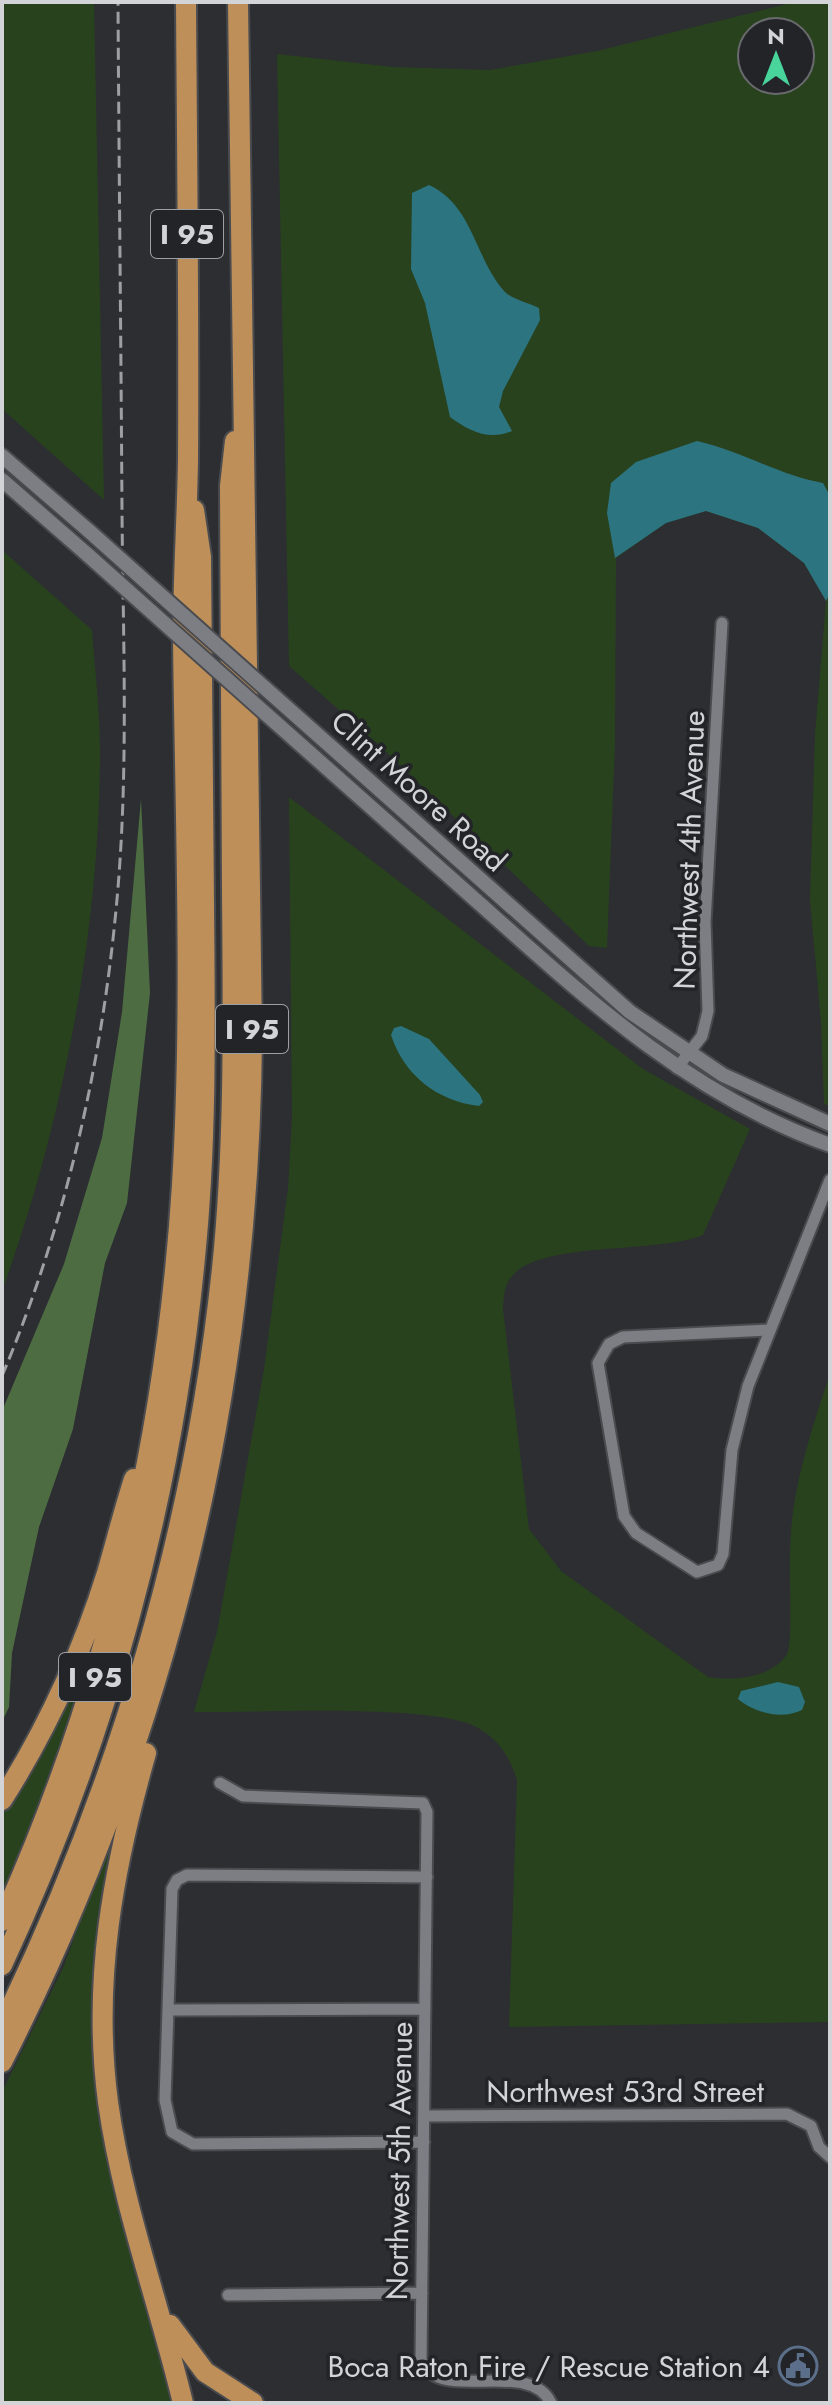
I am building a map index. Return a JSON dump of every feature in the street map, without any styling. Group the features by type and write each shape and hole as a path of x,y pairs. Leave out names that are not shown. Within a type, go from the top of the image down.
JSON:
{"highway":[{"name":"I 95","path":"2,1921 40,1832 96,1675 139,1510 175,1266 186,1107 183,557 188,467 186,2"},
{"name":"I 95","path":"2,2062 88,1875 165,1660 194,1548 223,1398 240,1271 248,1169 252,1038 238,2"},
{"path":"2,2026 66,1885 139,1680 178,1533 211,1358 226,1216 233,1076 230,486 241,389"},
{"path":"2,1965 71,1800 129,1617 164,1471 191,1297 204,1143 206,1030 201,557 188,467"},
{"path":"2,1800 38,1739 81,1645 153,1423"},
{"path":"165,1660 150,1739 112,1888 102,2007 112,2124 183,2403"},
{"path":"155,2293 174,2332 195,2362 224,2387 253,2403"}],"street":[{"name":"Clint Moore Road","path":"2,456 607,992 688,1054 768,1099 830,1124"},
{"name":"Clint Moore Road","path":"2,480 579,993 677,1068 765,1119 830,1145"},
{"name":"Northwest 4th Avenue","path":"677,1068 702,1036 708,1011 705,922 722,623"},
{"path":"769,1330 623,1337 609,1344 598,1363 624,1516 636,1533 697,1572 718,1565 723,1554 732,1450 748,1386 830,1180"},
{"name":"Northwest 5th Avenue","path":"220,1783 243,1796 423,1803 427,1812 427,1877 421,2360 433,2382 451,2387 531,2386 545,2394 551,2403"},
{"path":"424,2142 185,2142 172,2132 166,2111 172,1889 177,1880 187,1875 427,1877"},
{"path":"169,2010 425,2009"},
{"name":"Northwest 53rd Street","path":"424,2116 787,2114 802,2118 811,2126 819,2147 830,2157"},
{"path":"228,2295 422,2293"}],"green space":[{"path":"2,2 94,2 104,500 2,409"},
{"path":"795,2 830,2 830,1106 824,1104 821,1022 810,900 815,734 826,601 804,563 758,528 706,511 666,523 616,558 615,743 607,948 589,946 380,746 289,666 277,54 393,67 490,70 597,51 736,17 736,96 816,96 816,16 738,16"},
{"path":"2,550 92,630 100,752 93,887 74,1025 43,1161 2,1291"},
{"path":"289,797 643,1069 750,1129 703,1235 683,1241 574,1252 528,1264 508,1283 503,1309 529,1529 561,1571 708,1677 729,1679 762,1673 787,1654 794,1505 803,1461 830,1373 830,2022 509,2027 517,1780 498,1744 478,1728 456,1720 424,1715 342,1711 194,1712 217,1632 264,1369 288,1188 292,1118"},
{"path":"141,799 150,993 127,1203 105,1263 73,1429 39,1527 12,1653 9,1707 2,1722 2,1411 64,1264 102,1138 122,1012"},
{"path":"85,1653 92,1655 54,1775 2,1904 2,1815 47,1740"},
{"path":"110,1841 117,1843 98,2038 180,2403 2,2403 2,2092 63,1968"}],"water":[{"path":"429,185 456,206 486,264 505,292 539,308 540,320 503,391 499,407 512,431 504,434 480,433 450,417 425,303 411,269 412,193"},
{"path":"697,441 823,483 830,496 830,593 826,601 804,563 758,528 706,511 666,523 615,558 607,513 611,483 636,462"},
{"path":"401,1026 429,1039 483,1102 479,1106 449,1098 413,1074 391,1035 394,1028"},
{"path":"778,1682 799,1687 805,1702 802,1710 769,1714 738,1699 741,1691"}],"railway":[{"path":"2,1376 47,1255 81,1130 105,1003 119,875 124,693 118,2"}],"place":[{"name":"Boca Raton Fire / Rescue Station 4","path":"798,2366"}]}
